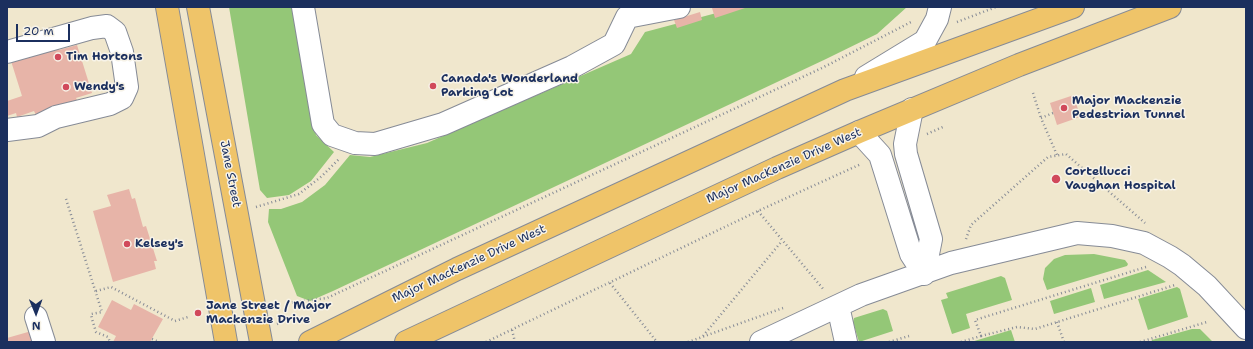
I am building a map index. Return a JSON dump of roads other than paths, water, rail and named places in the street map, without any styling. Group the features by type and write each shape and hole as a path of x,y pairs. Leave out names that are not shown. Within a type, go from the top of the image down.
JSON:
{"main road":[{"path":"167,7 226,342"},
{"name":"Jane Street","path":"198,7 261,342"},
{"name":"Major MacKenzie Drive West","path":"310,342 457,269 845,90 1074,7"},
{"name":"Major MacKenzie Drive West","path":"406,342 859,132 1019,65 1170,7"}],"lane":[{"path":"303,7 323,124 332,135 355,143 375,144 443,124 536,83 614,44 626,12 679,7"},
{"path":"845,90 924,41 937,19 940,7"},
{"path":"7,52 92,28 106,26 115,32 122,52 127,87 122,98 110,104 56,117 38,126 7,130"},
{"path":"912,109 905,144 906,154 931,239 924,274"},
{"path":"859,132 880,155 912,254 924,274"},
{"path":"761,342 861,295 952,263 1077,233 1112,236 1144,243 1182,265 1207,286 1246,328"},
{"path":"838,306 846,342"},
{"path":"36,317 44,342"}],"place":[{"name":"Tim Hortons","path":"58,57"},
{"name":"Canada's Wonderland Parking Lot","path":"433,86"},
{"name":"Wendy's","path":"66,87"},
{"name":"Major Mackenzie Pedestrian Tunnel","path":"1064,108"},
{"name":"Cortellucci Vaughan Hospital","path":"1056,179"},
{"name":"Kelsey's","path":"127,244"},
{"name":"Jane Street / Major Mackenzie Drive","path":"198,313"}]}
